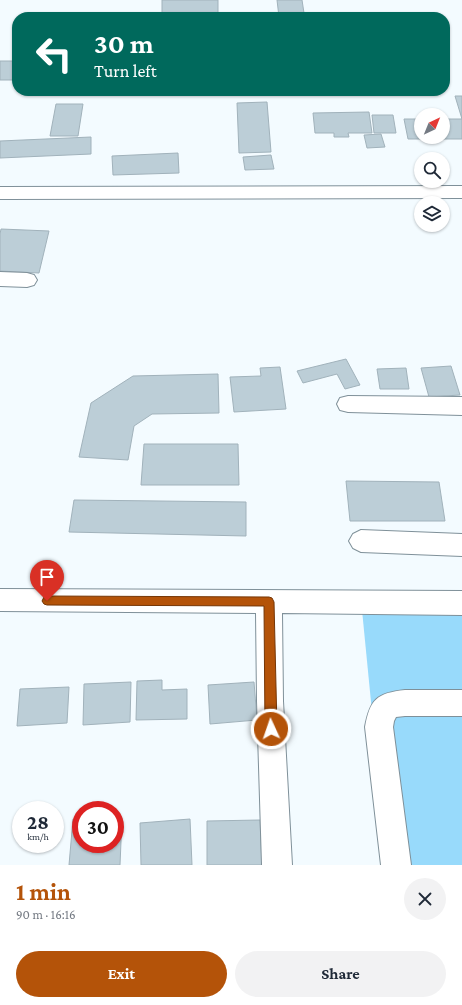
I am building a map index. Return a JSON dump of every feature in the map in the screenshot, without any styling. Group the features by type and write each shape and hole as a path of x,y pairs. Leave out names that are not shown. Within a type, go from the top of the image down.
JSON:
{"street":[{"path":"0,193 462,192"},
{"path":"0,279 27,280"},
{"path":"348,404 462,406"},
{"path":"361,541 462,545"},
{"path":"0,600 462,603"},
{"path":"269,602 270,701 277,865"},
{"path":"396,865 379,727 382,715 389,705 462,703"}],"shaded area":[{"path":"362,610 462,611 462,865 387,865"}],"building":[{"path":"162,0 218,0 218,12 162,12"},
{"path":"277,0 302,0 304,12 278,12"},
{"path":"0,61 12,61 12,80 0,80"},
{"path":"455,96 462,96 462,119"},
{"path":"267,102 271,152 239,153 237,103"},
{"path":"56,104 83,104 78,136 50,136"},
{"path":"369,112 372,133 348,133 349,137 334,137 334,133 315,133 313,113"},
{"path":"372,115 393,115 396,133 374,133"},
{"path":"404,119 414,119 414,139 408,139"},
{"path":"450,119 462,119 462,139 450,139"},
{"path":"381,134 385,147 367,148 364,135"},
{"path":"91,137 91,154 0,158 0,141"},
{"path":"178,153 179,173 113,175 112,156"},
{"path":"271,155 274,169 245,170 243,157"},
{"path":"1,229 49,231 39,273 0,271"},
{"path":"346,359 360,385 345,389 337,374 303,383 297,371"},
{"path":"451,366 460,395 429,397 421,368"},
{"path":"280,367 286,409 234,412 230,377 261,376 260,368"},
{"path":"406,368 409,389 380,389 377,369"},
{"path":"218,374 219,413 152,414 134,426 128,460 79,457 91,403 133,376"},
{"path":"144,444 238,444 239,485 141,485"},
{"path":"346,481 439,482 445,521 350,521"},
{"path":"74,500 246,502 246,536 69,532"},
{"path":"162,680 162,690 187,689 187,719 136,720 137,681"},
{"path":"131,682 130,722 83,725 84,684"},
{"path":"254,682 257,720 210,724 208,685"},
{"path":"69,687 67,723 17,726 20,689"},
{"path":"190,819 192,865 141,865 140,823"},
{"path":"260,820 262,865 207,865 207,821"},
{"path":"72,830 72,853 121,853 120,865 69,865"}],"route":[{"path":"47,601 269,602 271,729"}]}
